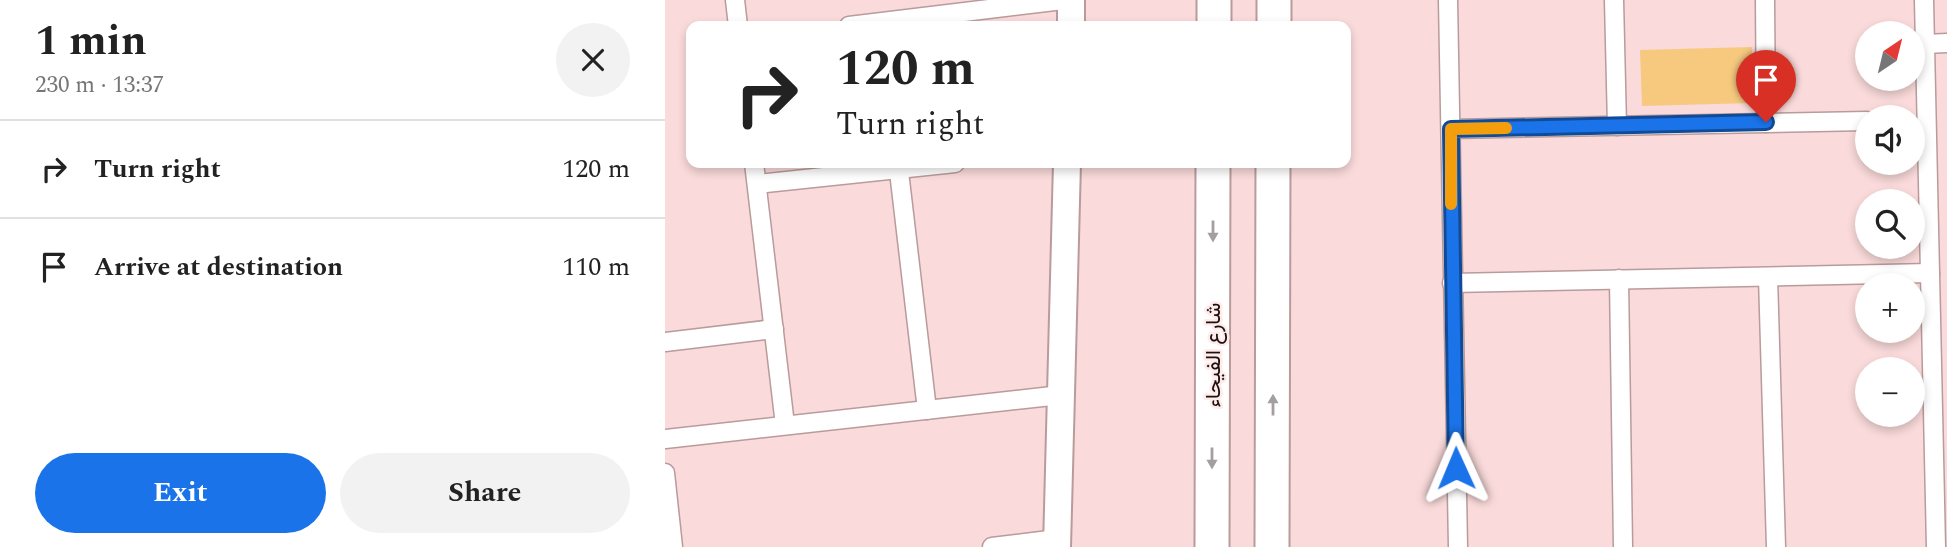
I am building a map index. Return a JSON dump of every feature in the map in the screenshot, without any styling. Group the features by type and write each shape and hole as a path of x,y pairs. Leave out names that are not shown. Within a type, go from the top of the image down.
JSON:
{"highway":[{"path":"1214,0 1214,21"},
{"path":"1274,0 1274,21"},
{"name":"شارع الفيحاء","path":"1212,547 1213,168"},
{"path":"1272,547 1273,168"}],"street":[{"path":"735,0 737,21"},
{"path":"905,21 1063,0"},
{"path":"1071,21 1072,0"},
{"path":"1448,0 1458,547"},
{"path":"1613,0 1617,126"},
{"path":"1765,0 1766,122"},
{"path":"1924,0 1924,21"},
{"path":"1925,44 1947,43"},
{"path":"1451,129 1855,121"},
{"path":"1925,162 1929,195 1941,502 1936,547"},
{"path":"755,168 785,425"},
{"path":"757,184 882,168"},
{"path":"898,168 927,410"},
{"path":"992,547 1057,543 1067,168"},
{"path":"1929,195 1947,194"},
{"path":"1452,283 1930,273"},
{"path":"1768,276 1776,547"},
{"path":"1619,279 1623,547"},
{"path":"665,342 774,329"},
{"path":"665,439 1061,395"},
{"path":"665,473 673,547"}],"shaded area":[{"path":"1752,47 1753,103 1642,106 1640,50"}],"slow traffic":[{"path":"1451,204 1451,129 1506,128"}],"route":[{"path":"1456,468 1451,129 1766,122"}]}
